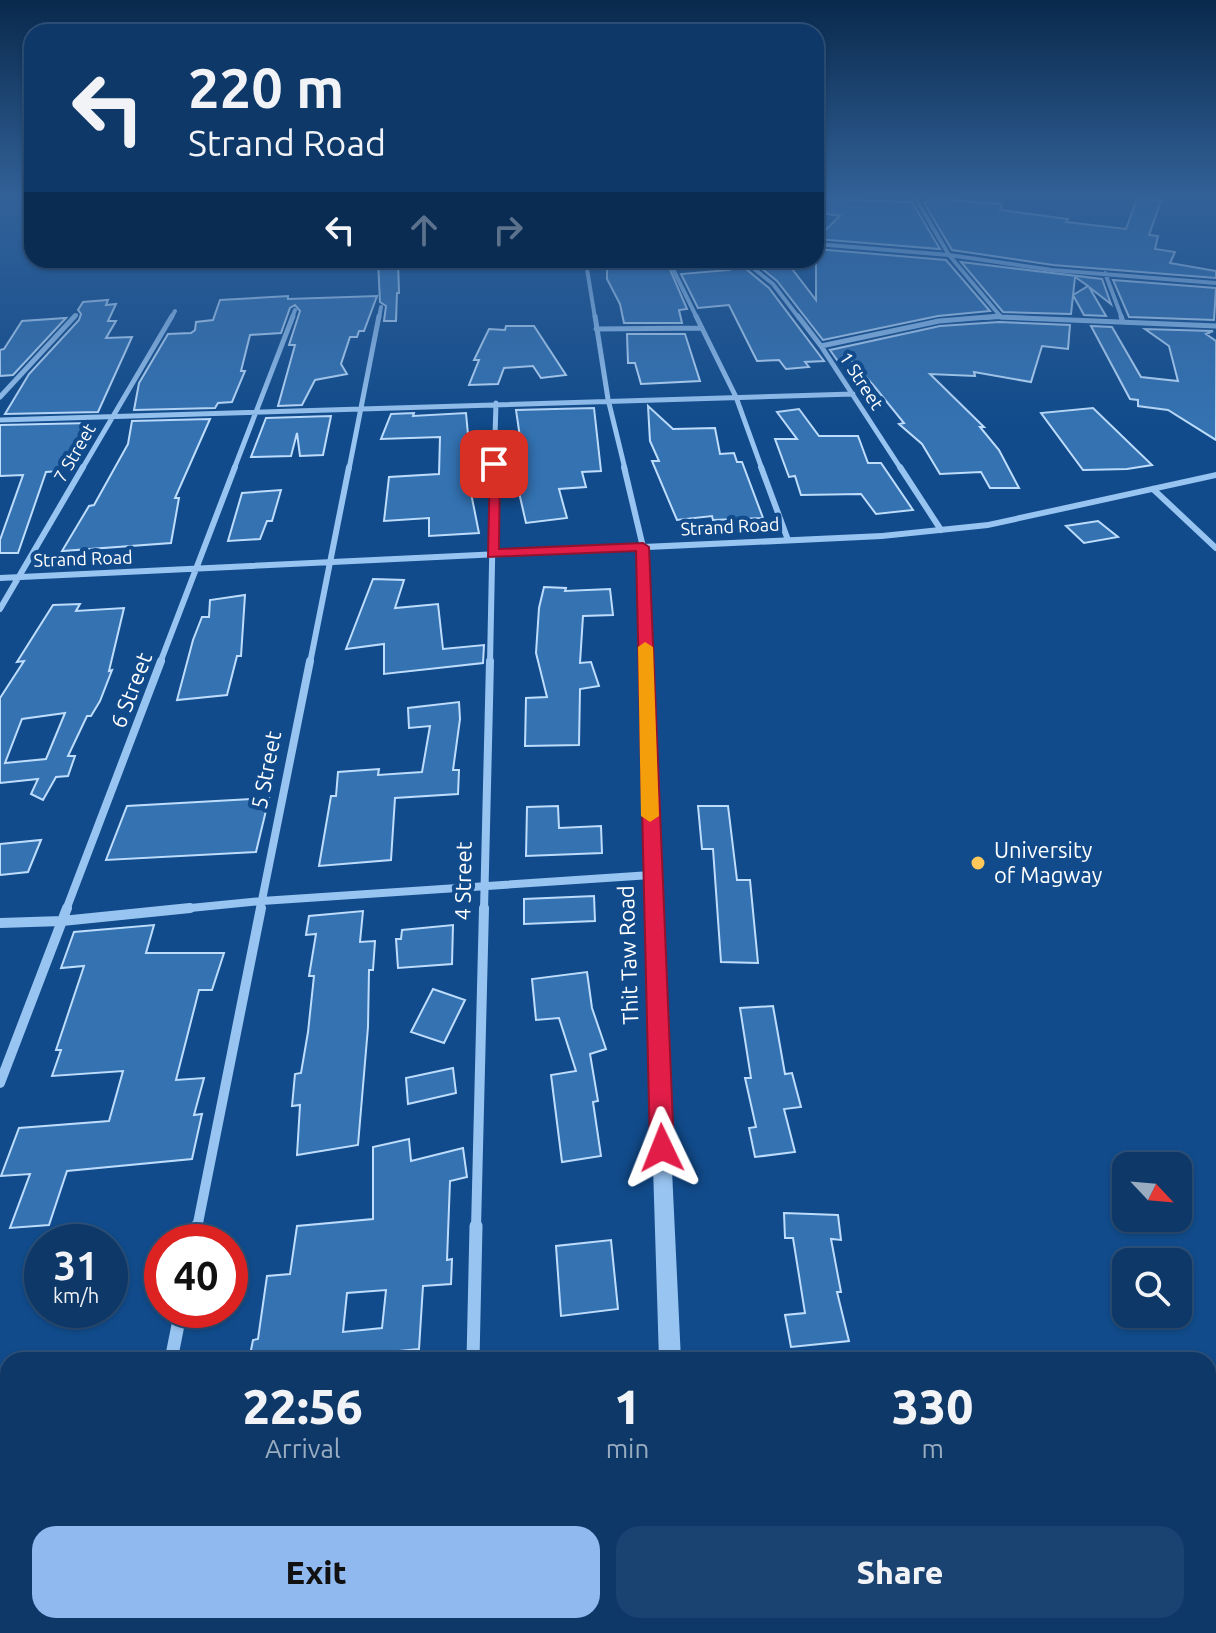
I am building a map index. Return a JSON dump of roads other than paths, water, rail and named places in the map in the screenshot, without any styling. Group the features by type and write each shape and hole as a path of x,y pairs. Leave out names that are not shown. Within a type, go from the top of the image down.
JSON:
{"street":[{"path":"588,275 608,399 643,547"},
{"path":"676,275 736,397 788,540"},
{"name":"1 Street","path":"762,275 773,284 821,346 941,530"},
{"path":"966,275 1001,317"},
{"path":"1106,275 1123,322"},
{"path":"1129,275 1216,283"},
{"name":"5 Street","path":"198,1224 381,307"},
{"name":"6 Street","path":"0,1083 295,310"},
{"name":"7 Street","path":"0,609 175,311"},
{"path":"0,397 76,315"},
{"path":"821,346 939,321 1001,317 1216,326"},
{"path":"596,329 702,328"},
{"path":"0,420 608,399 853,394"},
{"name":"4 Street","path":"473,1352 496,403"},
{"name":"Strand Road","path":"0,578 195,571 330,561 941,530 988,525 1216,475"},
{"path":"1153,489 1216,548"},
{"name":"Thit Taw Road","path":"643,547 651,875 670,1352"},
{"path":"0,923 62,921 262,901 651,875"},
{"path":"173,1352 177,1328"}],"place":[{"name":"University of Magway","path":"978,863"}]}
